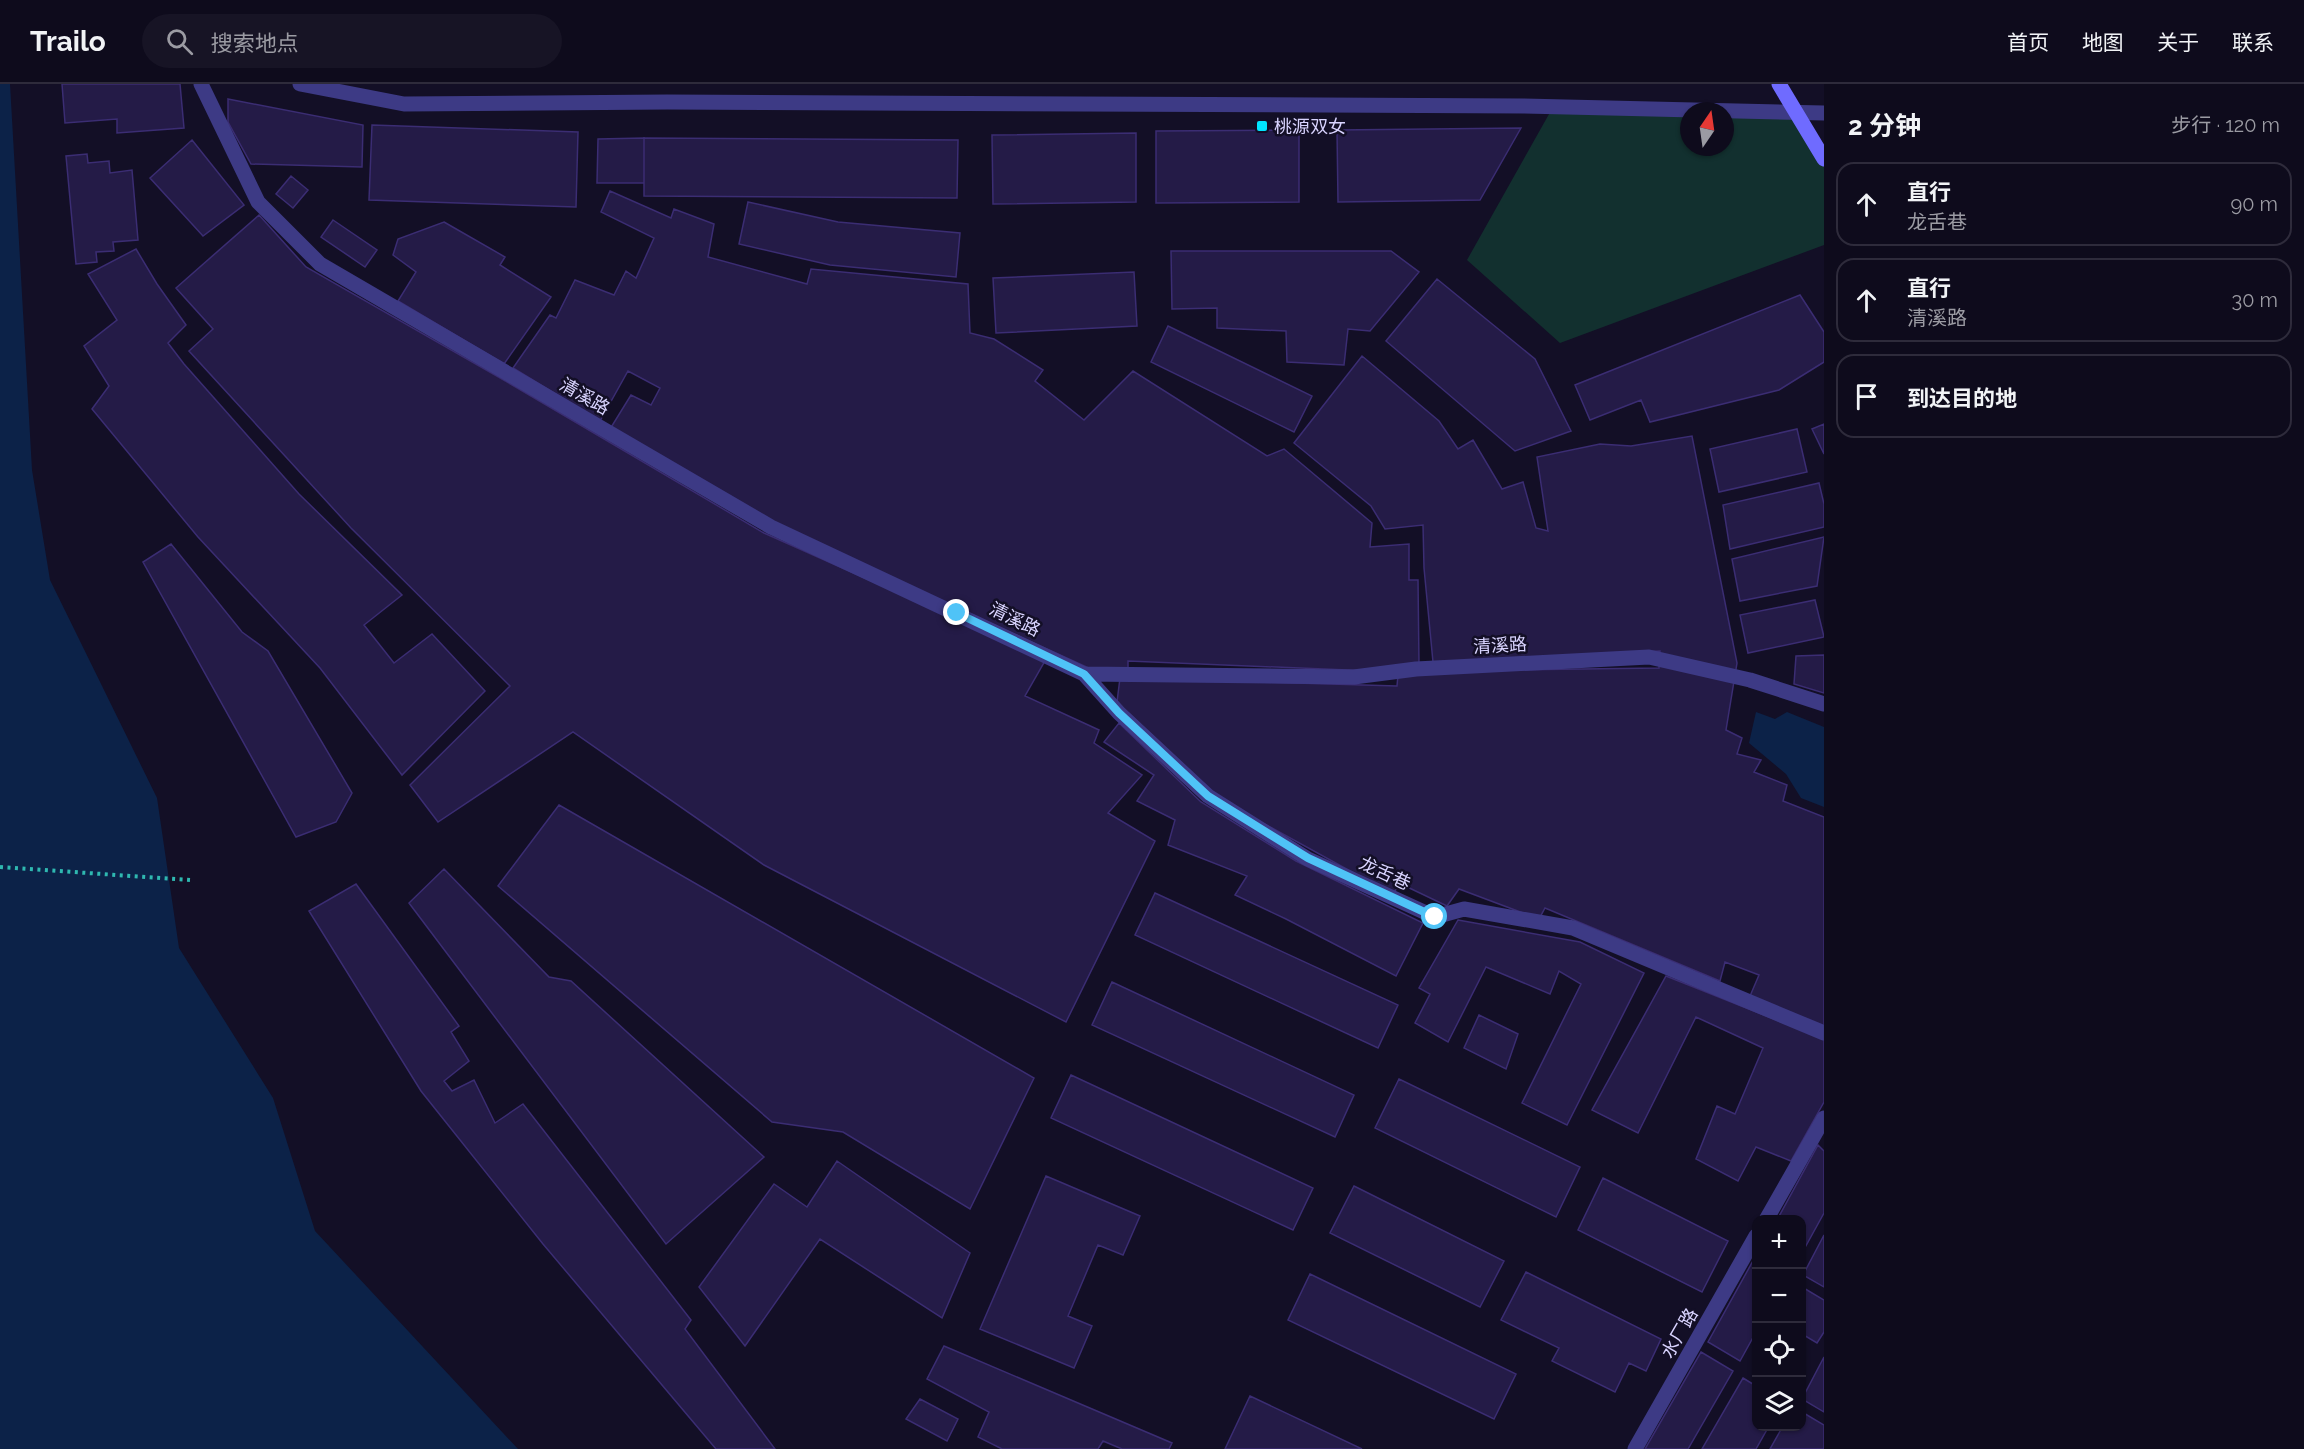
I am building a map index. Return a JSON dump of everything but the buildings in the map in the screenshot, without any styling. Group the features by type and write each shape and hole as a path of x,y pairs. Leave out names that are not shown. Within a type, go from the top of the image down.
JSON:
{"main road":[{"path":"1779,84 1824,159"}],"street":[{"name":"清溪路","path":"201,84 258,202 320,264 771,527 1084,674 1354,677 1416,669 1649,657 1750,680 1824,704"},
{"path":"300,84 404,104 679,102 1512,106 1824,112"},
{"name":"龙舌巷","path":"1084,674 1119,713 1208,796 1308,858 1435,917 1464,909 1573,928 1824,1033"},
{"path":"1769,1215 1824,1118"},
{"name":"水厂路","path":"1635,1449 1752,1243"}],"path":[{"path":"0,867 190,880"}],"green space":[{"path":"1553,107 1680,110 1680,156 1734,156 1734,111 1796,112 1824,159 1824,245 1560,343 1467,260"}],"water":[{"path":"0,84 10,84 32,470 50,580 157,798 179,948 273,1098 315,1231 518,1449 0,1449"},
{"path":"1756,712 1775,719 1787,712 1824,727 1824,807 1801,798 1786,774 1749,743"}],"place":[{"name":"桃源双女","path":"1262,126"}],"route":[{"path":"957,613 1084,674 1119,713 1208,796 1308,858 1435,917"}]}
